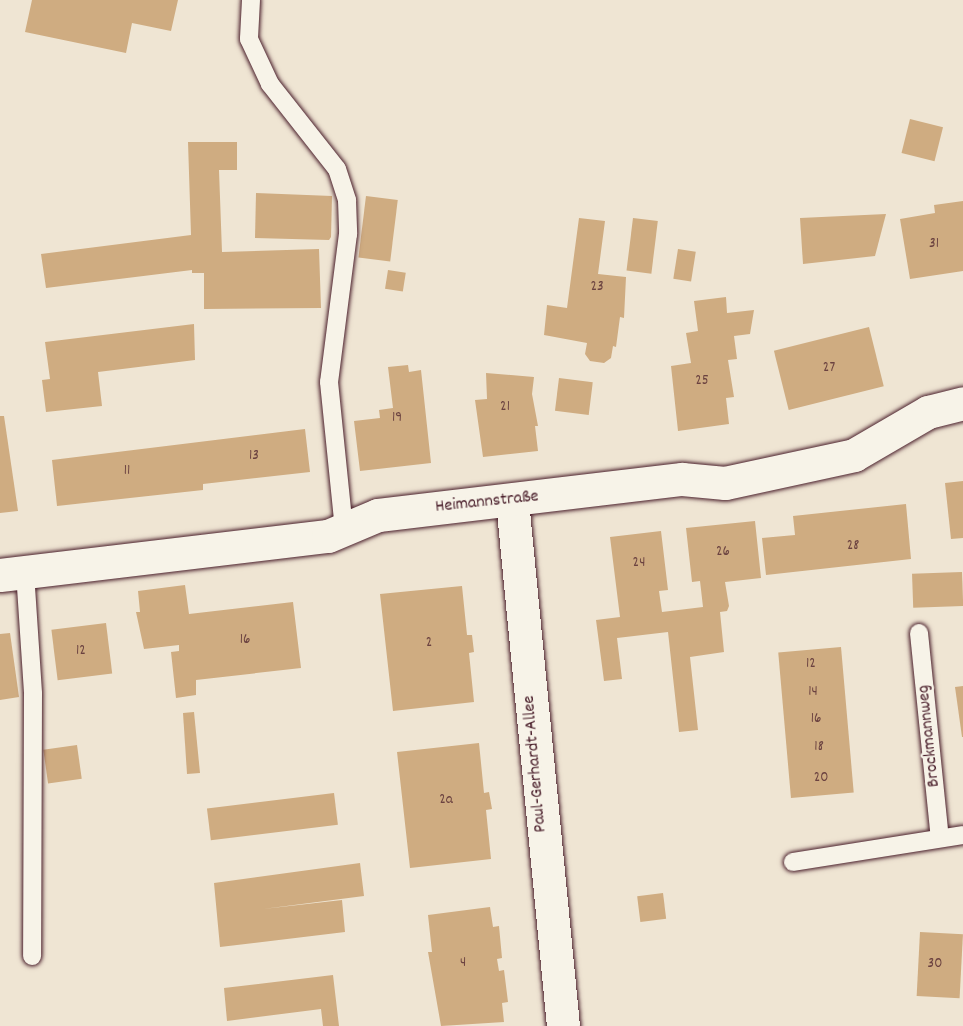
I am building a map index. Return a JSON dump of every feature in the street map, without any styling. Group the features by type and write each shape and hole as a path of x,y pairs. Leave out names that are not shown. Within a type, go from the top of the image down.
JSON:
{"street":[{"name":"Heimannstraße","path":"12,574 328,536 378,515 512,501 682,479 725,483 854,455 928,412 963,403"},
{"name":"Paul-Gerhardt-Allee","path":"512,501 563,1026"}],"lane":[{"path":"251,0 249,39 270,84 337,169 347,200 348,234 329,382 344,529"},
{"path":"12,574 33,694 32,956"},
{"name":"Brockmannweg","path":"919,633 940,838"},
{"path":"793,862 963,836"}],"building":[{"path":"32,0 178,0 171,31 132,23 126,53 25,32"},
{"path":"910,119 943,127 935,161 902,153"},
{"path":"188,142 237,142 237,170 219,170 222,252 319,249 321,308 204,309 204,273 192,273 192,270 46,288 41,254 191,235"},
{"path":"256,193 332,196 331,237 329,240 255,238"},
{"path":"366,196 398,200 390,261 358,258"},
{"path":"963,201 963,271 910,279 900,219 935,213 934,205"},
{"path":"886,214 875,256 803,264 800,218"},
{"path":"579,218 605,221 598,274 626,277 624,318 620,317 616,347 613,346 611,358 604,363 590,361 585,354 587,343 544,335 547,305 567,308"},
{"path":"633,218 658,221 651,274 627,271"},
{"path":"678,249 696,252 691,281 673,279"},
{"path":"388,270 406,273 403,292 385,289"},
{"path":"726,297 727,313 754,310 750,334 734,336 737,359 728,360 734,397 726,398 729,424 678,431 671,366 691,363 686,333 698,331 694,301"},
{"path":"194,324 195,360 98,372 102,406 46,412 42,380 50,379 45,342"},
{"path":"869,327 884,386 789,410 774,351"},
{"path":"408,365 409,372 421,370 431,463 360,471 354,421 380,418 379,410 393,408 388,367"},
{"path":"486,373 534,377 532,394 538,426 535,426 538,451 483,457 475,400 487,399"},
{"path":"559,378 593,382 589,415 555,411"},
{"path":"0,416 4,416 18,511 0,513"},
{"path":"305,429 310,472 203,484 203,490 57,506 52,460"},
{"path":"963,481 963,538 951,539 945,483"},
{"path":"906,504 911,559 766,575 762,538 795,535 793,516"},
{"path":"755,521 761,578 725,582 729,606 727,611 720,612 724,652 690,657 698,730 679,732 668,632 617,638 622,679 604,681 596,620 620,617 610,537 661,531 668,590 659,591 662,612 703,607 700,581 692,582 686,528"},
{"path":"962,572 963,606 913,608 912,574"},
{"path":"185,585 189,614 293,602 301,668 196,680 196,695 176,698 171,652 179,651 179,645 144,649 136,612 140,612 138,591"},
{"path":"462,586 467,635 472,635 474,652 469,653 474,702 393,711 380,594"},
{"path":"106,623 112,674 58,680 51,630"},
{"path":"10,633 19,697 0,700 0,634"},
{"path":"841,647 854,792 791,798 778,652"},
{"path":"963,686 963,737 962,737 955,687"},
{"path":"194,712 200,773 187,774 183,713"},
{"path":"479,743 484,793 489,792 492,809 486,810 491,859 410,868 397,752"},
{"path":"77,745 82,779 48,783 43,750"},
{"path":"334,793 338,825 211,840 207,809"},
{"path":"360,863 364,896 263,909 342,900 345,932 220,947 214,883"},
{"path":"663,893 666,919 640,922 637,896"},
{"path":"490,907 493,927 499,926 502,958 497,959 499,971 504,970 508,1002 502,1003 504,1022 441,1026 428,952 432,952 428,915"},
{"path":"920,932 963,934 960,998 917,996"},
{"path":"333,975 339,1026 323,1026 321,1009 227,1021 224,988"}]}
